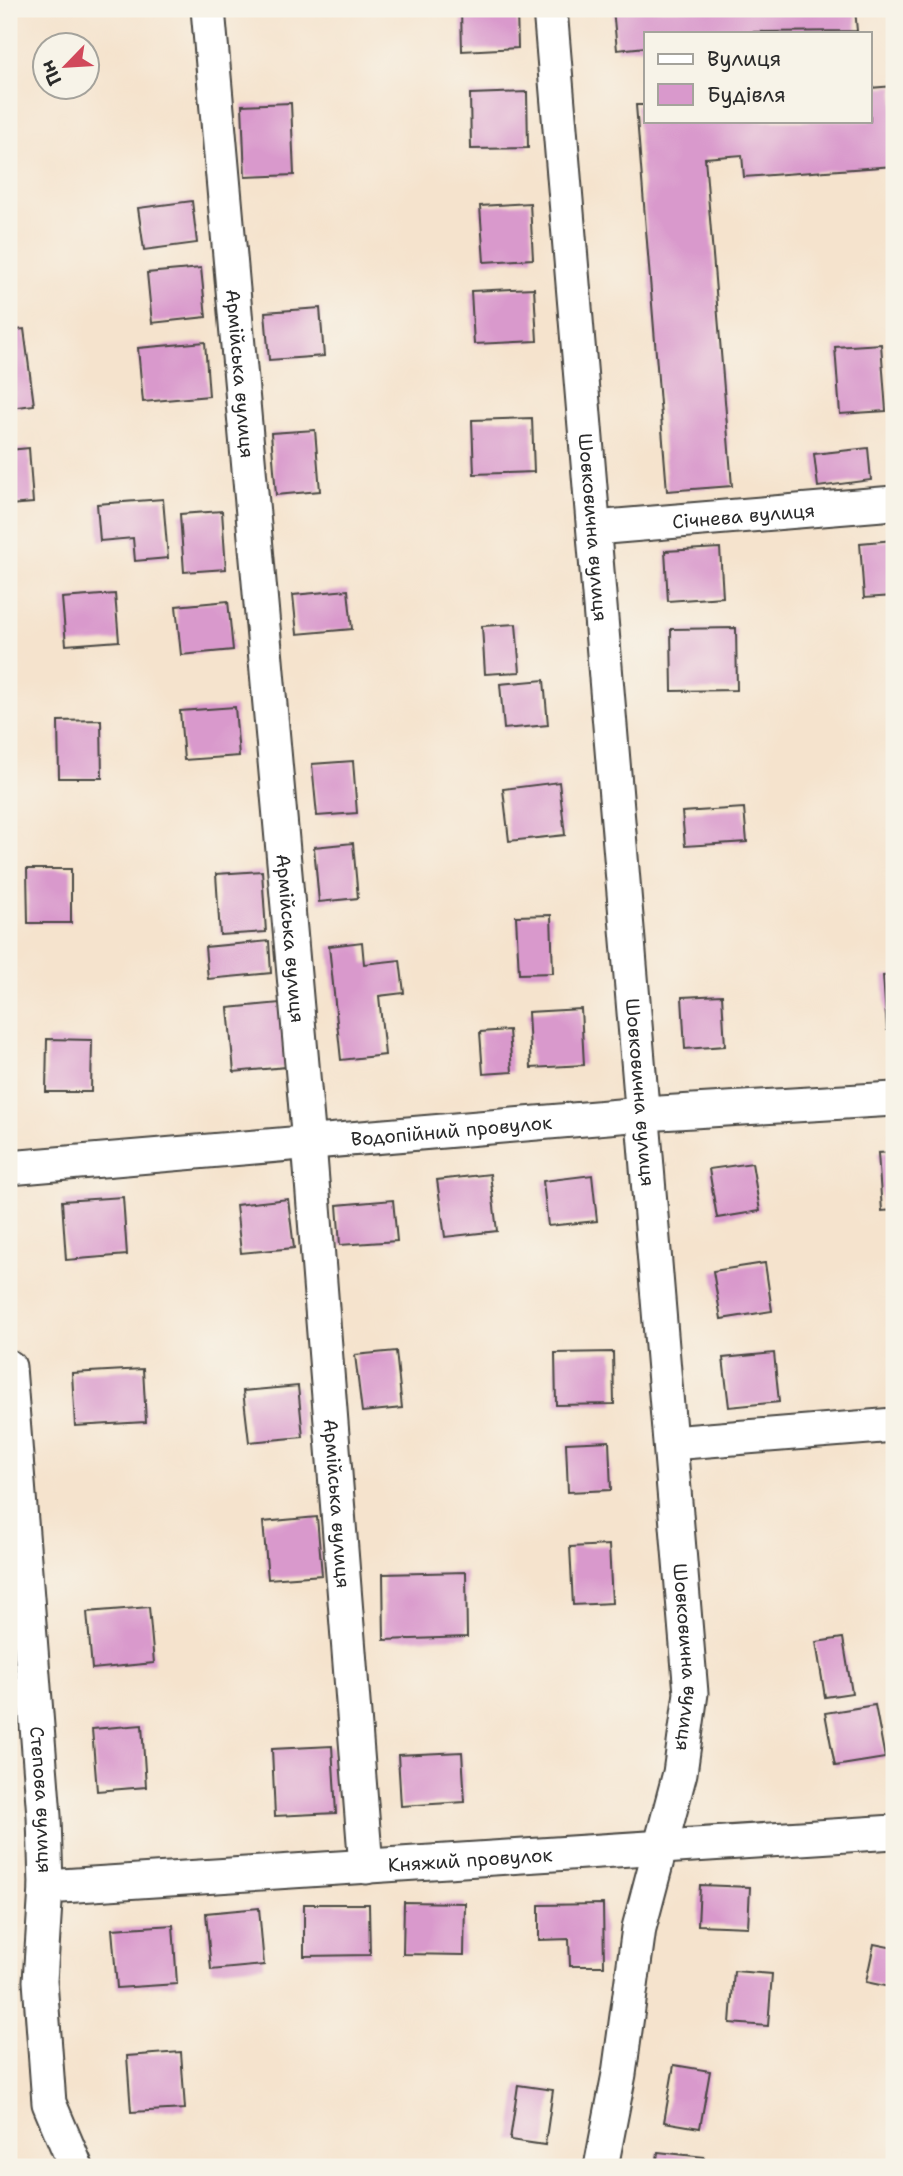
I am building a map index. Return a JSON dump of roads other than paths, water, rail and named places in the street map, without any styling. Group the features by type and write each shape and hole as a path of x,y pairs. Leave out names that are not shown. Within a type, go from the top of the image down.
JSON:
{"street":[{"name":"Армійська вулиця","path":"208,9 309,1143 366,1867"},
{"name":"Шовковична вулиця","path":"551,9 691,1693 680,1773 639,1928 619,2074 601,2167"},
{"name":"Січнева вулиця","path":"594,528 894,503"},
{"name":"Водопійний провулок","path":"9,1168 643,1114 894,1099"},
{"name":"Степова вулиця","path":"9,1367 44,1816 46,1887 40,1981 49,2103 76,2167"},
{"path":"671,1443 894,1425"},
{"name":"Княжий провулок","path":"46,1887 894,1832"}]}
